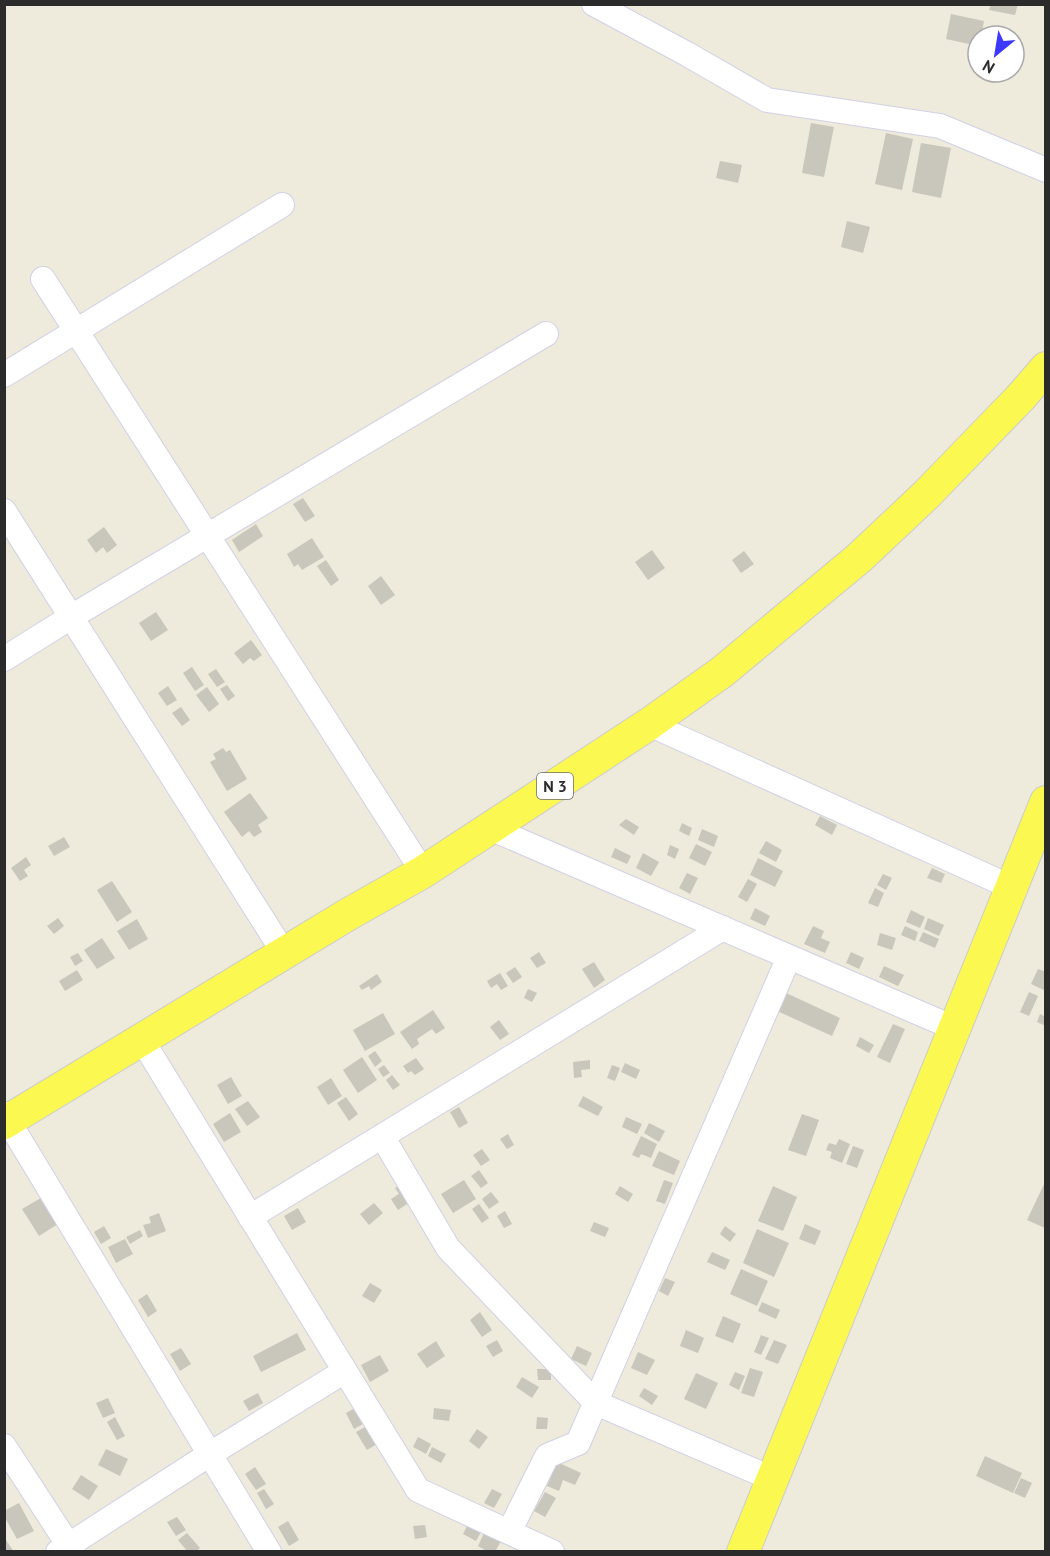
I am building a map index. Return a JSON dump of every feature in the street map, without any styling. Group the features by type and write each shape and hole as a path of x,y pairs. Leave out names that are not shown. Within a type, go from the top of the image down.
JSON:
{"main road":[{"name":"N 3","path":"6,1119 423,872 650,724 730,665 859,558 926,495 1046,368"},
{"path":"742,1551 1046,802"}],"street":[{"path":"594,4 767,100 940,126 1046,170"},
{"path":"4,375 282,205"},
{"path":"43,279 423,872"},
{"path":"4,659 546,334"},
{"path":"4,511 284,953"},
{"path":"650,724 1011,887"},
{"path":"490,828 954,1028"},
{"path":"250,1217 723,928"},
{"path":"509,1532 547,1456 578,1443 789,957"},
{"path":"142,1040 418,1490 546,1550"},
{"path":"6,1119 269,1551"},
{"path":"382,1136 448,1248 596,1403 773,1479"},
{"path":"4,1446 67,1549 210,1454 345,1371"}],"building":[{"path":"991,4 1018,4 1015,15 989,10"},
{"path":"951,14 984,21 983,24 966,24 966,43 946,39"},
{"path":"811,123 834,127 824,177 802,173"},
{"path":"886,133 913,139 902,190 875,184"},
{"path":"921,143 951,148 941,198 912,192"},
{"path":"720,161 742,165 738,183 716,178"},
{"path":"847,221 870,227 863,253 841,247"},
{"path":"303,498 315,516 305,522 293,504"},
{"path":"256,524 263,536 239,552 232,540"},
{"path":"104,527 117,545 107,553 103,547 96,553 87,540"},
{"path":"312,538 324,557 302,570 298,564 294,567 287,554"},
{"path":"652,550 665,568 648,580 635,562"},
{"path":"744,551 754,564 741,573 732,560"},
{"path":"326,560 339,580 331,586 317,566"},
{"path":"381,576 395,595 381,605 368,586"},
{"path":"156,612 168,630 151,641 139,623"},
{"path":"251,640 262,655 254,661 250,658 243,664 234,653"},
{"path":"192,667 204,685 195,691 183,673"},
{"path":"216,669 225,682 217,687 208,674"},
{"path":"227,685 235,696 228,701 220,689"},
{"path":"168,686 177,700 167,706 158,693"},
{"path":"207,687 219,704 209,712 196,695"},
{"path":"181,707 190,720 182,726 172,713"},
{"path":"223,748 226,752 230,750 247,779 227,791 210,762 216,759 213,754"},
{"path":"250,793 268,818 258,825 262,832 254,837 249,831 242,837 224,812"},
{"path":"820,816 837,825 832,835 815,825"},
{"path":"626,819 639,827 634,835 619,825"},
{"path":"682,823 692,828 689,836 679,831"},
{"path":"702,829 718,836 714,847 698,840"},
{"path":"64,837 70,847 54,856 48,846"},
{"path":"766,841 782,850 776,862 759,853"},
{"path":"696,844 712,852 705,866 689,858"},
{"path":"670,845 679,849 675,859 667,855"},
{"path":"615,848 631,856 627,864 611,857"},
{"path":"643,853 659,862 651,876 636,868"},
{"path":"26,857 31,865 24,870 28,876 20,881 11,868"},
{"path":"758,858 783,871 775,887 750,875"},
{"path":"932,868 945,874 941,883 927,878"},
{"path":"687,873 698,878 690,894 679,888"},
{"path":"883,874 892,878 886,890 877,885"},
{"path":"748,879 757,884 747,902 738,897"},
{"path":"112,881 132,912 117,922 97,890"},
{"path":"875,888 884,893 878,907 868,903"},
{"path":"755,908 770,916 765,926 750,919"},
{"path":"911,910 925,917 920,928 906,922"},
{"path":"58,918 64,926 54,934 47,926"},
{"path":"928,918 944,925 939,936 924,929"},
{"path":"137,919 148,939 129,950 117,931"},
{"path":"813,926 824,931 821,938 830,942 825,953 804,944"},
{"path":"905,926 918,932 915,941 901,935"},
{"path":"923,932 939,939 935,948 919,941"},
{"path":"880,933 896,938 892,950 877,945"},
{"path":"102,938 115,958 97,969 84,950"},
{"path":"539,952 546,963 537,968 530,958"},
{"path":"851,952 864,958 859,969 846,963"},
{"path":"78,953 83,961 75,966 70,957"},
{"path":"594,962 605,980 594,988 582,969"},
{"path":"884,966 904,975 898,986 879,977"},
{"path":"515,967 522,977 513,983 506,973"},
{"path":"1038,969 1046,972 1046,991 1031,984"},
{"path":"77,970 83,980 65,991 59,981"},
{"path":"500,973 508,986 501,990 497,984 491,988 487,981"},
{"path":"377,974 382,982 371,990 369,986 362,990 359,986"},
{"path":"528,989 537,993 532,1002 524,998"},
{"path":"784,992 840,1018 832,1036 775,1010"},
{"path":"1029,992 1038,996 1029,1016 1020,1012"},
{"path":"433,1010 445,1028 436,1034 432,1029 417,1039 419,1044 412,1049 400,1032"},
{"path":"383,1013 395,1034 365,1051 353,1030"},
{"path":"1040,1014 1046,1017 1046,1026 1037,1022"},
{"path":"499,1020 509,1034 500,1040 490,1027"},
{"path":"893,1024 905,1029 890,1063 877,1057"},
{"path":"860,1037 874,1045 869,1053 856,1046"},
{"path":"375,1051 382,1061 375,1067 368,1056"},
{"path":"362,1057 377,1080 358,1093 343,1070"},
{"path":"416,1058 424,1069 415,1075 411,1071 408,1073 403,1066"},
{"path":"590,1060 590,1069 581,1070 582,1077 574,1078 573,1062"},
{"path":"625,1063 640,1070 636,1079 621,1072"},
{"path":"384,1065 390,1073 383,1077 378,1069"},
{"path":"612,1065 620,1068 615,1081 607,1078"},
{"path":"392,1075 400,1085 393,1090 386,1080"},
{"path":"231,1077 242,1096 228,1104 217,1085"},
{"path":"331,1078 342,1096 328,1105 317,1087"},
{"path":"583,1096 603,1107 598,1116 578,1106"},
{"path":"346,1097 358,1114 349,1121 337,1103"},
{"path":"248,1101 260,1117 247,1126 235,1109"},
{"path":"459,1107 468,1123 459,1128 450,1112"},
{"path":"230,1113 241,1132 224,1142 213,1124"},
{"path":"802,1114 819,1120 806,1156 788,1150"},
{"path":"626,1117 642,1124 637,1134 622,1127"},
{"path":"649,1123 665,1131 659,1142 644,1133"},
{"path":"508,1134 514,1145 507,1149 500,1139"},
{"path":"641,1136 657,1144 651,1158 641,1154 639,1158 632,1155"},
{"path":"839,1139 850,1144 842,1163 830,1158 832,1152 826,1150 829,1143 836,1145"},
{"path":"853,1146 864,1150 857,1168 846,1164"},
{"path":"482,1149 490,1160 481,1166 473,1155"},
{"path":"659,1151 680,1161 674,1175 652,1166"},
{"path":"479,1170 488,1183 481,1188 471,1176"},
{"path":"464,1180 476,1199 453,1213 441,1194"},
{"path":"664,1180 673,1183 665,1204 656,1201"},
{"path":"1046,1180 1046,1226 1045,1228 1027,1220"},
{"path":"403,1184 413,1200 398,1210 391,1199 399,1194 395,1188"},
{"path":"620,1186 633,1194 628,1202 615,1194"},
{"path":"773,1186 797,1197 783,1231 758,1221"},
{"path":"491,1192 499,1202 489,1209 482,1199"},
{"path":"41,1198 58,1224 39,1236 22,1209"},
{"path":"374,1203 383,1213 369,1225 360,1214"},
{"path":"479,1204 489,1218 482,1223 472,1209"},
{"path":"298,1208 306,1222 292,1230 284,1216"},
{"path":"505,1211 512,1224 504,1228 497,1216"},
{"path":"159,1213 166,1231 148,1238 143,1225 151,1223 149,1217"},
{"path":"594,1222 609,1228 605,1237 590,1231"},
{"path":"805,1224 821,1231 815,1245 799,1239"},
{"path":"104,1226 111,1238 101,1244 94,1232"},
{"path":"725,1226 736,1234 730,1242 720,1234"},
{"path":"757,1229 789,1243 774,1277 743,1263"},
{"path":"140,1230 143,1236 130,1244 126,1237"},
{"path":"125,1239 133,1254 116,1263 108,1247"},
{"path":"712,1252 730,1260 725,1270 707,1262"},
{"path":"741,1269 768,1281 757,1306 730,1294"},
{"path":"665,1278 675,1282 668,1296 659,1291"},
{"path":"370,1283 382,1290 374,1303 362,1296"},
{"path":"147,1294 157,1311 148,1317 138,1300"},
{"path":"762,1302 780,1310 776,1319 758,1311"},
{"path":"480,1312 492,1330 482,1337 470,1320"},
{"path":"723,1316 741,1324 733,1343 715,1336"},
{"path":"686,1330 704,1338 698,1353 680,1346"},
{"path":"297,1333 306,1350 261,1372 253,1356"},
{"path":"761,1335 769,1338 761,1355 754,1352"},
{"path":"497,1340 503,1351 493,1357 486,1346"},
{"path":"774,1340 787,1345 778,1364 765,1359"},
{"path":"436,1341 445,1356 427,1368 417,1354"},
{"path":"577,1346 592,1353 586,1366 571,1359"},
{"path":"181,1348 191,1364 180,1371 170,1354"},
{"path":"638,1352 655,1360 647,1375 631,1368"},
{"path":"380,1355 389,1371 370,1382 361,1365"},
{"path":"750,1368 763,1372 754,1397 741,1393"},
{"path":"537,1369 551,1369 551,1380 538,1380"},
{"path":"735,1372 745,1376 739,1390 729,1385"},
{"path":"696,1373 718,1383 706,1409 684,1399"},
{"path":"522,1377 539,1387 532,1398 516,1387"},
{"path":"644,1388 658,1396 652,1405 639,1396"},
{"path":"258,1393 263,1403 249,1411 243,1401"},
{"path":"108,1398 115,1413 103,1418 96,1403"},
{"path":"355,1408 363,1424 354,1429 346,1413"},
{"path":"434,1408 451,1410 449,1421 433,1419"},
{"path":"115,1417 125,1436 117,1440 107,1422"},
{"path":"537,1417 548,1418 547,1429 536,1429"},
{"path":"367,1426 377,1444 367,1450 356,1432"},
{"path":"477,1429 488,1437 479,1449 469,1441"},
{"path":"418,1437 431,1444 426,1454 413,1447"},
{"path":"432,1447 446,1454 441,1463 428,1456"},
{"path":"106,1449 128,1459 120,1476 98,1465"},
{"path":"985,1456 1022,1473 1013,1493 976,1476"},
{"path":"557,1462 581,1473 575,1485 563,1480 559,1491 547,1486"},
{"path":"255,1467 266,1484 256,1490 245,1474"},
{"path":"81,1475 98,1486 89,1500 72,1489"},
{"path":"1021,1478 1032,1483 1025,1498 1014,1493"},
{"path":"264,1489 274,1504 266,1509 257,1493"},
{"path":"492,1489 502,1494 494,1508 484,1503"},
{"path":"545,1492 556,1498 545,1517 534,1511"},
{"path":"19,1503 34,1531 17,1539 4,1516 4,1511"},
{"path":"177,1517 186,1530 176,1536 167,1522"},
{"path":"288,1521 299,1540 289,1546 278,1527"},
{"path":"425,1525 427,1537 415,1539 413,1526"},
{"path":"467,1526 481,1532 476,1541 463,1534"},
{"path":"187,1533 200,1548 195,1552 188,1552 178,1540"},
{"path":"484,1533 501,1541 495,1552 488,1552 478,1546"},
{"path":"4,1537 14,1552 4,1552"}]}
